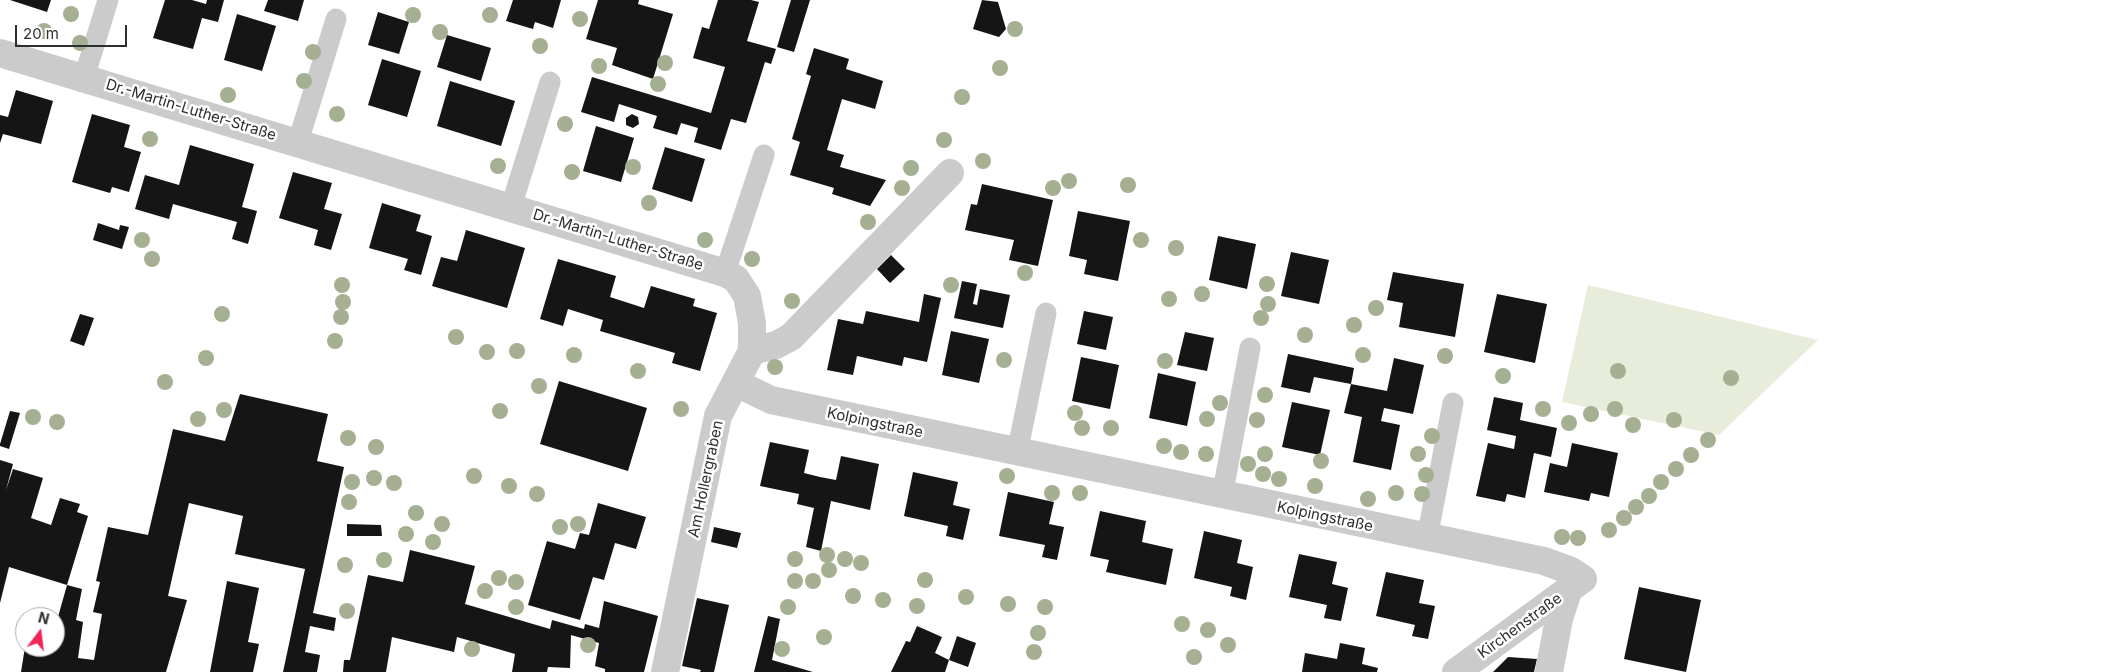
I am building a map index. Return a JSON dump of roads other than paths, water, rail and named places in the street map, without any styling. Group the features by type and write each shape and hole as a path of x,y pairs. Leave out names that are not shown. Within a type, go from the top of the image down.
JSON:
{"street":[{"name":"Dr.-Martin-Luther-Straße","path":"0,53 725,273 736,280 748,296 751,316 752,351"},
{"path":"752,351 776,345 791,337 950,173"},
{"name":"Am Hollergraben","path":"665,672 718,416 752,351"},
{"name":"Kolpingstraße","path":"736,383 771,400 1222,496 1544,561 1571,571 1575,585"},
{"path":"1549,672 1559,619 1575,585"},
{"name":"Kirchenstraße","path":"1456,672 1575,585"}],"lane":[{"path":"84,78 108,0"},
{"path":"298,142 336,19"},
{"path":"512,207 550,82"},
{"path":"725,273 764,155"},
{"path":"1016,453 1046,313"},
{"path":"1222,496 1250,348"},
{"path":"1427,538 1453,403"}]}
